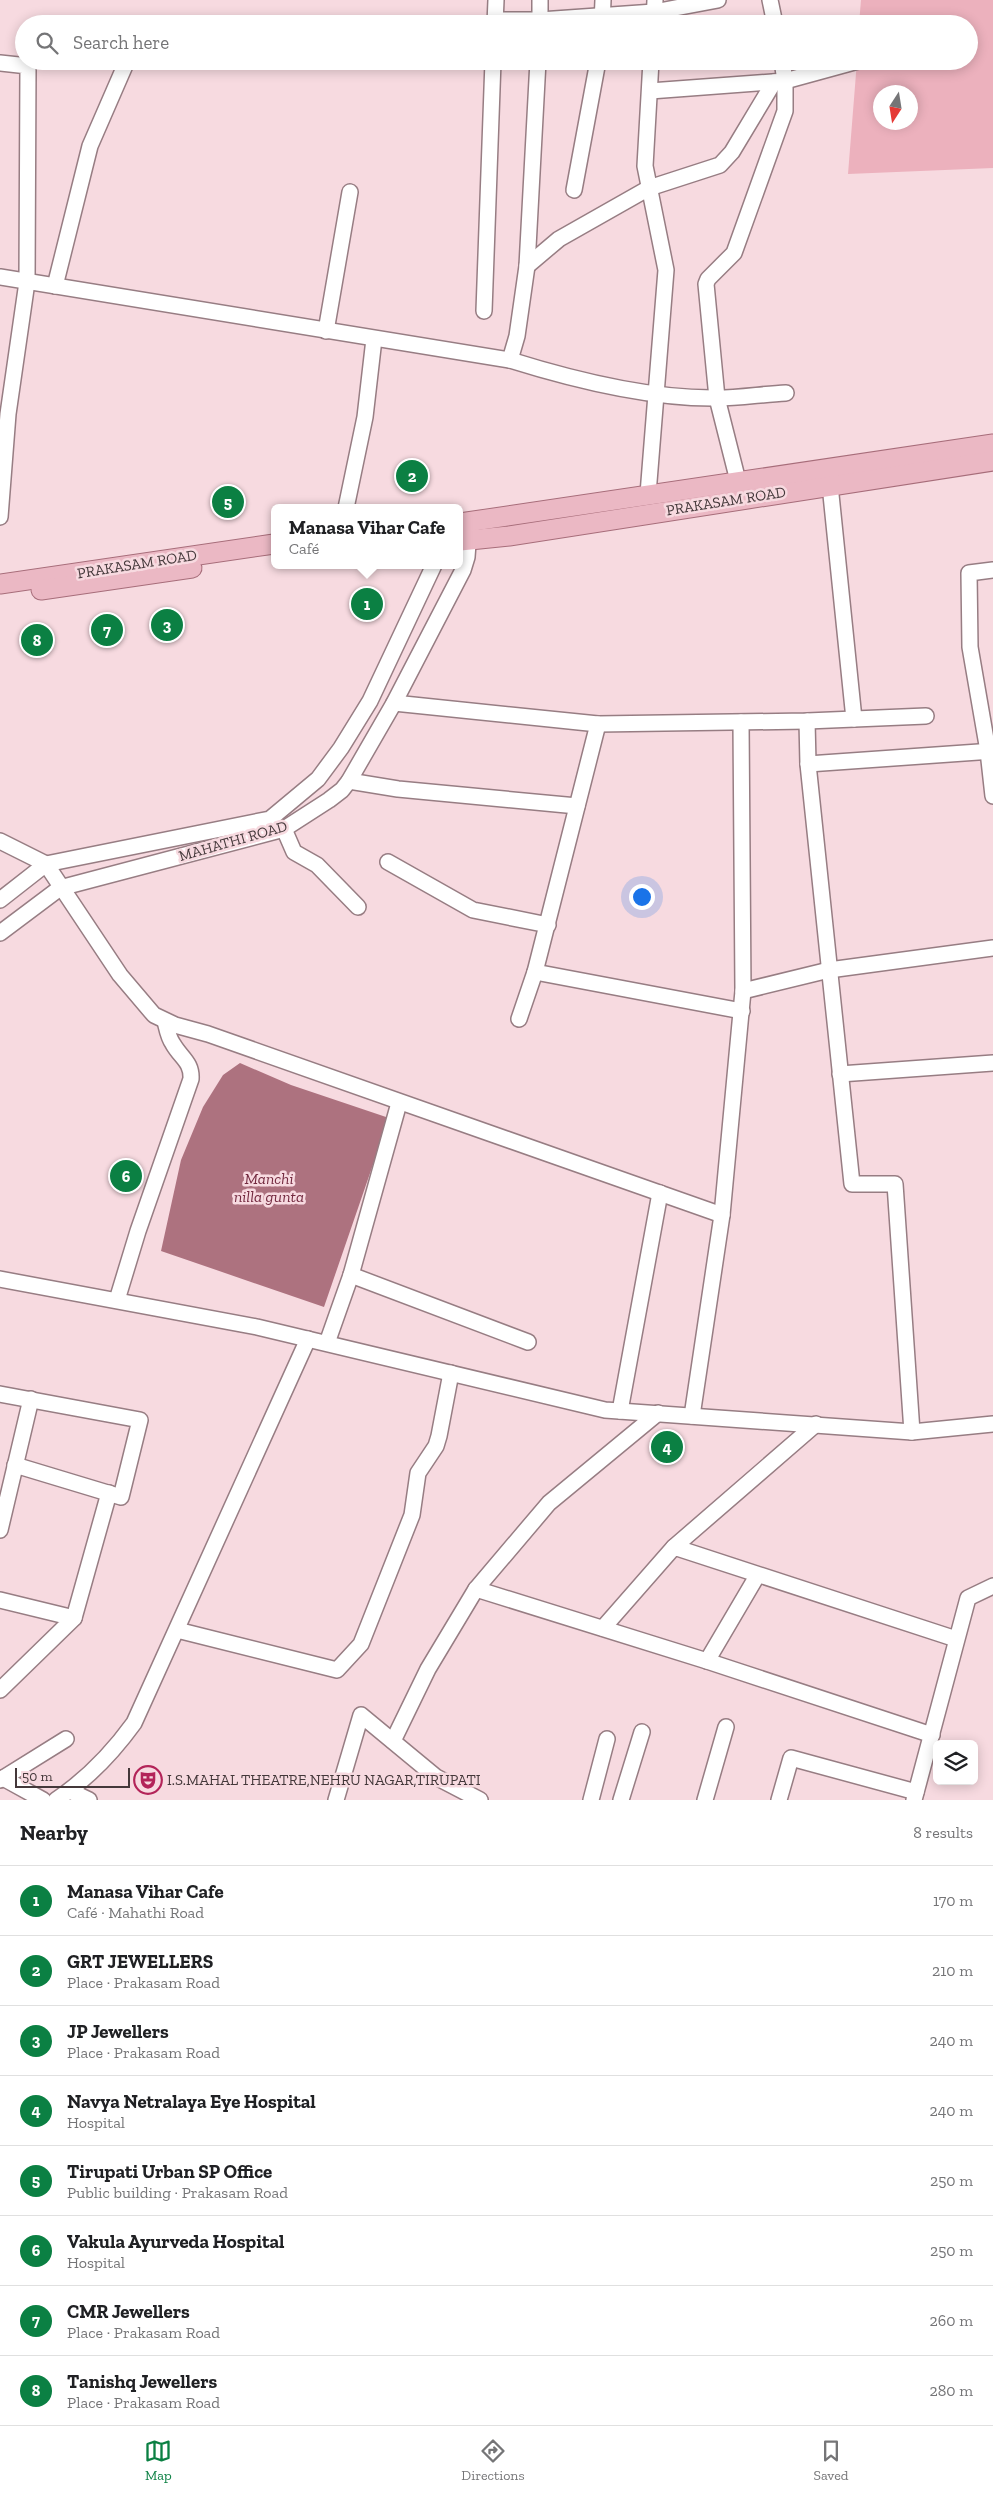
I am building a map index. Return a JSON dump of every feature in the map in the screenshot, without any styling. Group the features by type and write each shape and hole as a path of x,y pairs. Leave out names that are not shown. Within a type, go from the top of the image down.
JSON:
{"main road":[{"name":"PRAKASAM ROAD","path":"464,532 648,494 993,444"},
{"name":"PRAKASAM ROAD","path":"464,532 830,485 993,461"},
{"name":"PRAKASAM ROAD","path":"0,584 271,544"},
{"name":"PRAKASAM ROAD","path":"0,595 90,585 271,556"}],"street":[{"path":"495,15 496,0"},
{"path":"540,0 540,15"},
{"path":"602,15 603,0"},
{"path":"634,15 718,0"},
{"path":"770,0 773,15"},
{"path":"0,62 15,64"},
{"path":"0,517 8,414 27,282 28,70"},
{"path":"56,286 90,146 123,70"},
{"path":"484,311 493,70"},
{"path":"510,360 517,336 527,266 538,70"},
{"path":"574,190 596,70"},
{"path":"648,494 666,270 645,166 651,70"},
{"path":"738,481 717,398 706,284 708,279 734,253 786,111 779,81 781,70"},
{"path":"650,91 779,81 822,70"},
{"path":"527,266 559,240 649,188 720,165 732,152 779,81"},
{"path":"326,331 350,192"},
{"path":"0,277 510,360 547,372 656,395 717,398 786,392"},
{"path":"347,504 365,417 374,339"},
{"path":"830,485 854,719"},
{"name":"MAHATHI ROAD","path":"0,933 60,888 284,829 329,800 349,781 394,703 463,570 464,532"},
{"name":"MAHATHI ROAD","path":"0,900 46,864 270,818 318,779 341,748 370,701 432,569"},
{"path":"993,570 969,573 970,647 991,751 993,796"},
{"path":"394,703 598,724 807,721 926,716"},
{"path":"807,721 808,764 852,1184 895,1184 912,1432"},
{"path":"692,1416 722,1215 742,1011 741,722"},
{"path":"519,1019 548,926 598,724"},
{"path":"808,764 991,751"},
{"path":"349,781 398,789 577,806"},
{"path":"284,829 294,852 317,865 358,907"},
{"path":"0,841 46,864 60,888 120,975 154,1015 165,1021 208,1034 399,1103 722,1215"},
{"path":"388,862 473,910 548,926"},
{"path":"743,991 829,970 993,948"},
{"path":"535,972 742,1011"},
{"path":"117,1300 138,1231 191,1079 189,1064 174,1047 165,1021"},
{"path":"840,1074 993,1063"},
{"path":"327,1344 350,1275 399,1103"},
{"path":"620,1411 660,1193"},
{"path":"350,1275 528,1342"},
{"path":"0,1279 257,1327 605,1410 912,1432 993,1424"},
{"path":"56,1800 70,1791 118,1744 134,1723 308,1339"},
{"path":"177,1630 337,1670 361,1644 412,1514 418,1473 436,1446 439,1436 451,1373"},
{"path":"0,1394 140,1420 121,1497 16,1465"},
{"path":"0,1530 31,1399"},
{"path":"393,1741 428,1669 476,1589 549,1503 658,1413"},
{"path":"603,1628 674,1547 816,1424"},
{"path":"0,1690 74,1618 109,1493"},
{"path":"674,1547 757,1576 956,1639"},
{"path":"707,1661 757,1576"},
{"path":"779,1800 791,1758 915,1796 968,1598 993,1586"},
{"path":"476,1589 707,1661 932,1735"},
{"path":"0,1600 74,1618"},
{"path":"338,1799 361,1715 436,1777 480,1800"},
{"path":"705,1800 726,1727"},
{"path":"622,1800 642,1732"},
{"path":"2,1779 66,1739"},
{"path":"591,1800 607,1739"},
{"path":"2,1779 43,1800"},
{"path":"70,1791 89,1800"}],"shaded area":[{"path":"861,0 993,0 993,168 848,174 856,70 978,70 978,15 860,15"}],"water":[{"name":"Manchi nilla gunta","path":"240,1063 291,1085 389,1118 324,1307 161,1251 181,1160 203,1107 223,1075"}],"place":[{"name":"GRT JEWELLERS","path":"412,476"},
{"name":"Tirupati Urban SP Office","path":"228,502"},
{"name":"Manasa Vihar Cafe","path":"367,604"},
{"name":"JP Jewellers","path":"167,625"},
{"name":"CMR Jewellers","path":"107,630"},
{"name":"Tanishq Jewellers","path":"37,640"},
{"name":"Vakula Ayurveda Hospital","path":"126,1176"},
{"name":"Navya Netralaya Eye Hospital","path":"667,1447"},
{"name":"I.S.MAHAL THEATRE,NEHRU NAGAR,TIRUPATI","path":"148,1780"}]}
